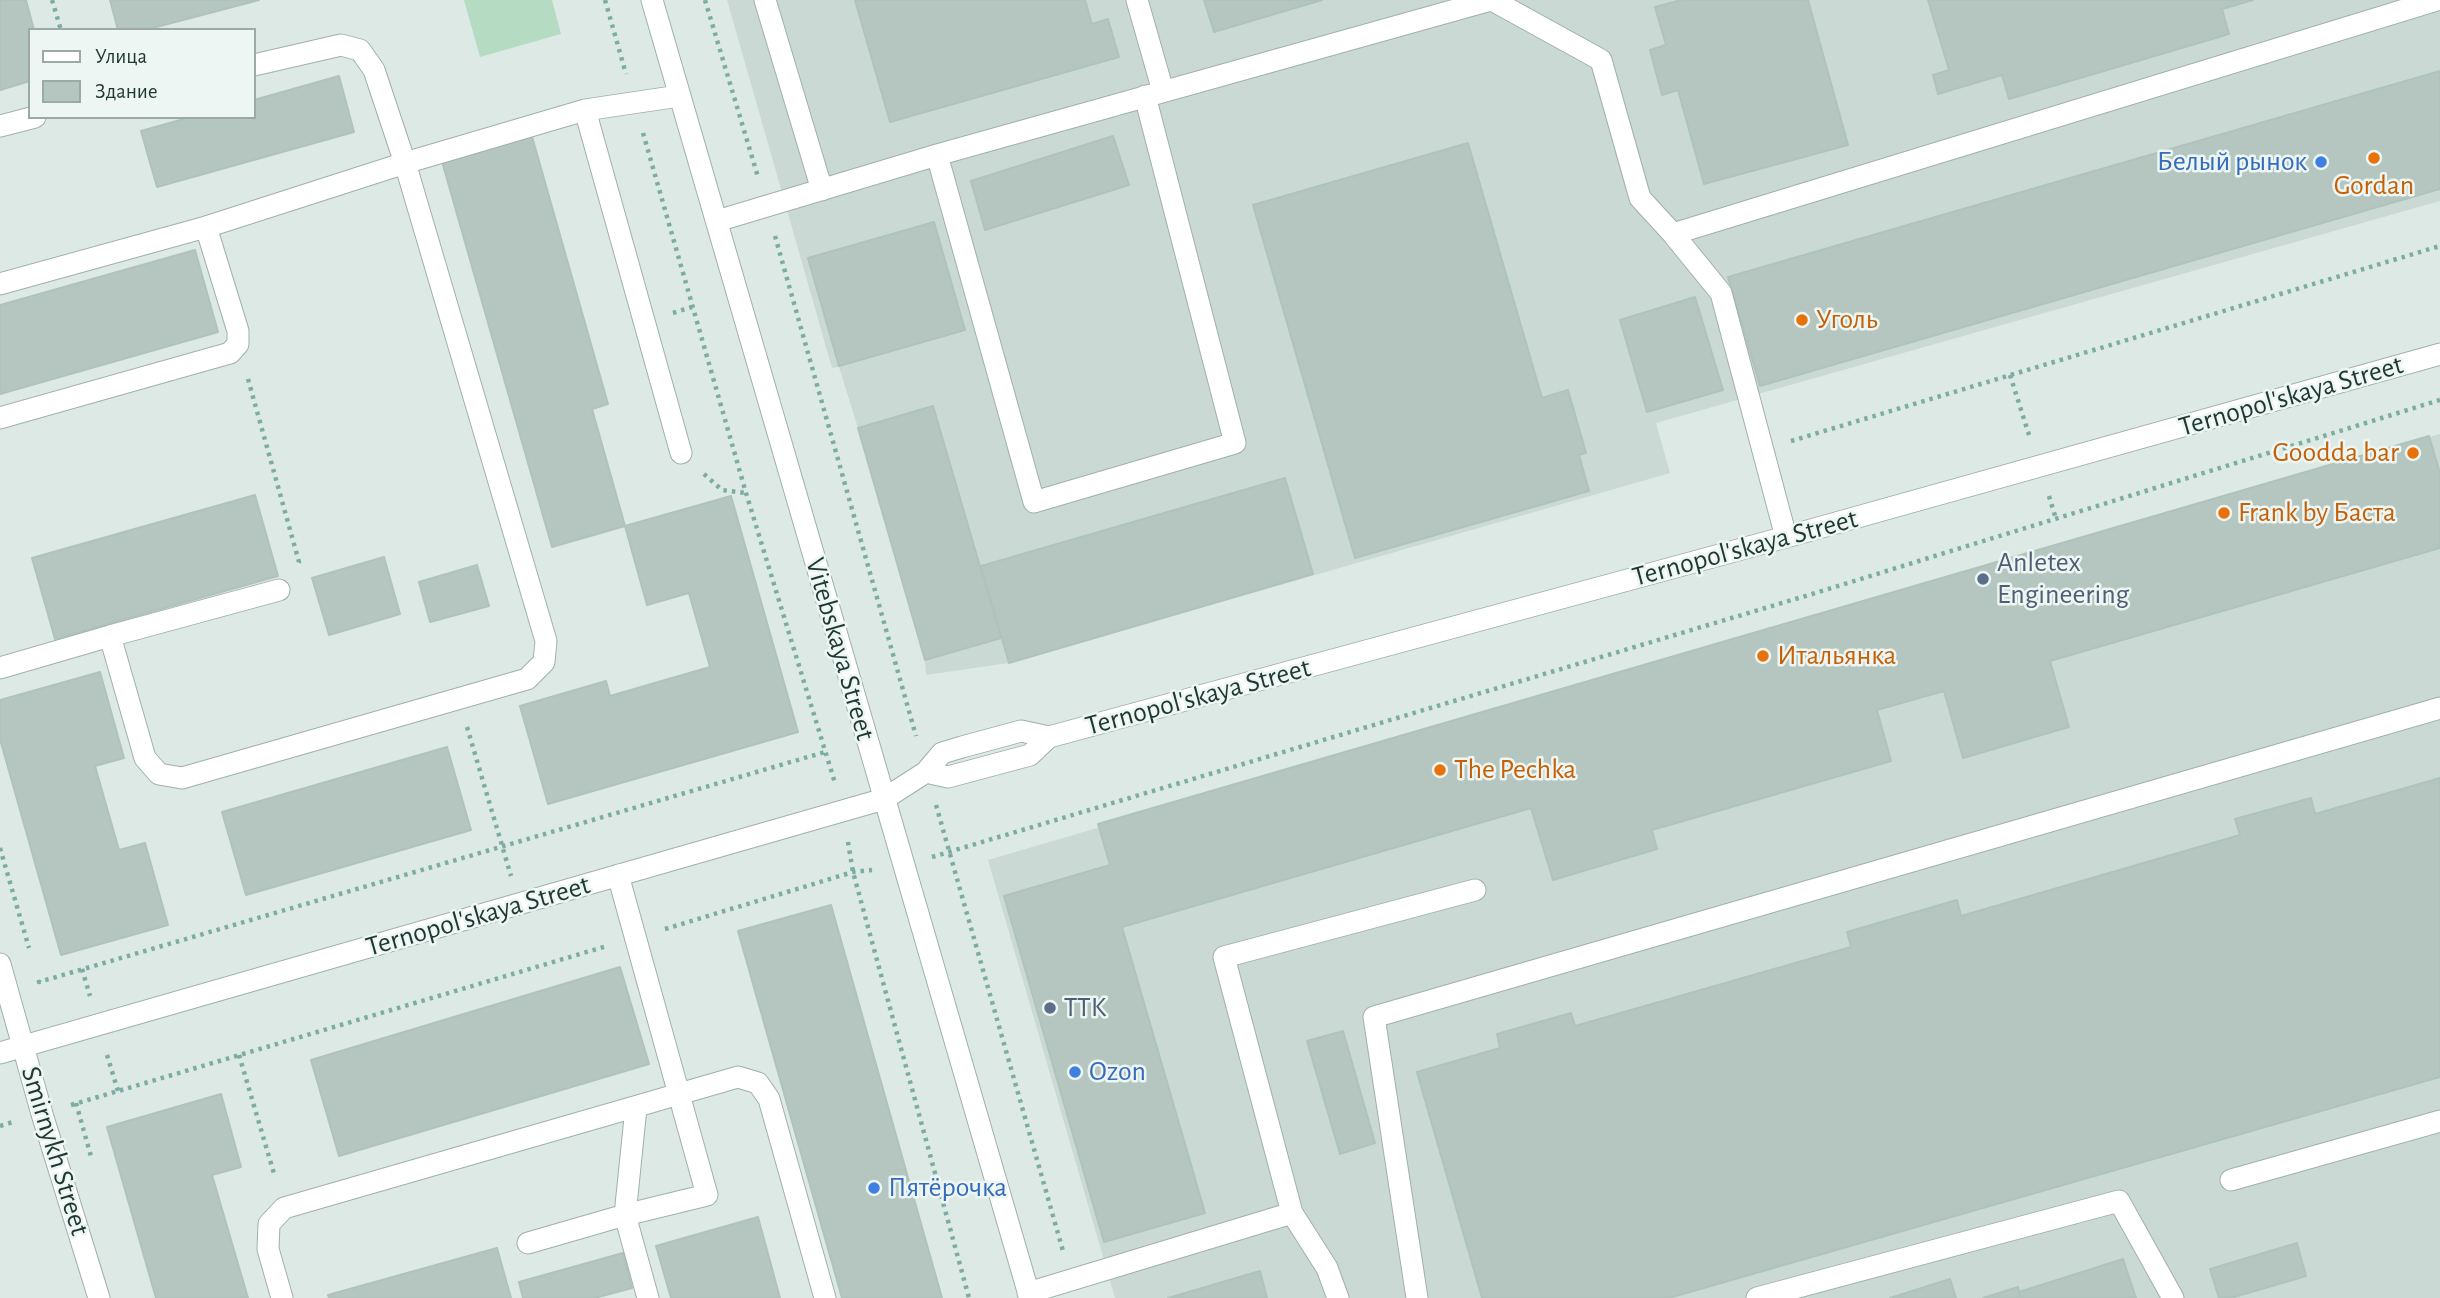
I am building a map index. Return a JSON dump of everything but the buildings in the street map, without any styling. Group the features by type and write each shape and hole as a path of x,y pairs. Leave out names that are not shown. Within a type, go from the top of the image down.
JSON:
{"street":[{"name":"Vitebskaya Street","path":"652,0 1029,1295"},
{"path":"765,0 822,190"},
{"path":"937,155 1034,502 1235,443 1154,94 1137,0"},
{"path":"717,221 937,155 1491,0 1601,61 1640,198 1721,293 1786,537"},
{"path":"1673,234 2437,0"},
{"path":"110,635 145,758 159,774 182,778 527,679 544,662 546,641 405,163 374,70 360,50 341,45 256,65"},
{"path":"0,284 206,227 405,163 585,110 679,96"},
{"path":"585,110 681,453"},
{"path":"0,126 28,119"},
{"path":"0,418 230,353 238,344 238,331 206,227"},
{"name":"Ternopol'skaya Street","path":"0,1053 884,799 926,772 943,753 962,747 1021,731 1049,737 1786,537 2440,354"},
{"path":"0,668 110,635 279,590"},
{"path":"1417,1298 1374,1017 2440,708"},
{"path":"528,1243 707,1195 618,875"},
{"path":"1338,1298 1328,1268 1292,1213 1224,957 1475,890"},
{"name":"Smirnykh Street","path":"0,964 41,1114 99,1298"},
{"path":"282,1298 268,1250 269,1224 284,1208 738,1077 758,1083 769,1099 825,1298"},
{"path":"636,1108 625,1215 648,1298"},
{"path":"2231,1180 2440,1121"},
{"path":"1757,1298 2119,1201 2173,1298"},
{"path":"1029,1295 1292,1213"}],"path":[{"path":"52,0 60,28"},
{"path":"605,0 746,493 843,809 853,872 969,1298"},
{"path":"705,0 767,208 1071,1280"},
{"path":"1763,449 2440,246"},
{"path":"238,344 299,562 279,590"},
{"path":"41,1114 853,872 902,866 1798,598 2440,400"},
{"path":"681,453 722,491 746,493"},
{"path":"459,698 519,904"},
{"path":"35,968 39,982 825,752"},
{"path":"0,848 31,955"},
{"path":"239,1055 284,1208"}],"shaded area":[{"path":"727,0 2440,0 2440,201 1656,423 1670,473 1009,663 926,675 925,660 858,428 839,367 832,368"},
{"path":"2440,434 2440,1298 1115,1298 988,860"}],"green space":[{"path":"464,0 552,0 561,34 480,57"}],"place":[{"name":"Gordan","path":"2374,158"},
{"name":"Белый рынок","path":"2321,162"},
{"name":"Уголь","path":"1802,320"},
{"name":"Goodda bar","path":"2413,453"},
{"name":"Frank by Баста","path":"2224,513"},
{"name":"Anletex Engineering","path":"1983,579"},
{"name":"Итальянка","path":"1763,656"},
{"name":"The Pechka","path":"1440,770"},
{"name":"ТТК","path":"1050,1008"},
{"name":"Ozon","path":"1075,1072"},
{"name":"Пятёрочка","path":"874,1188"}]}
